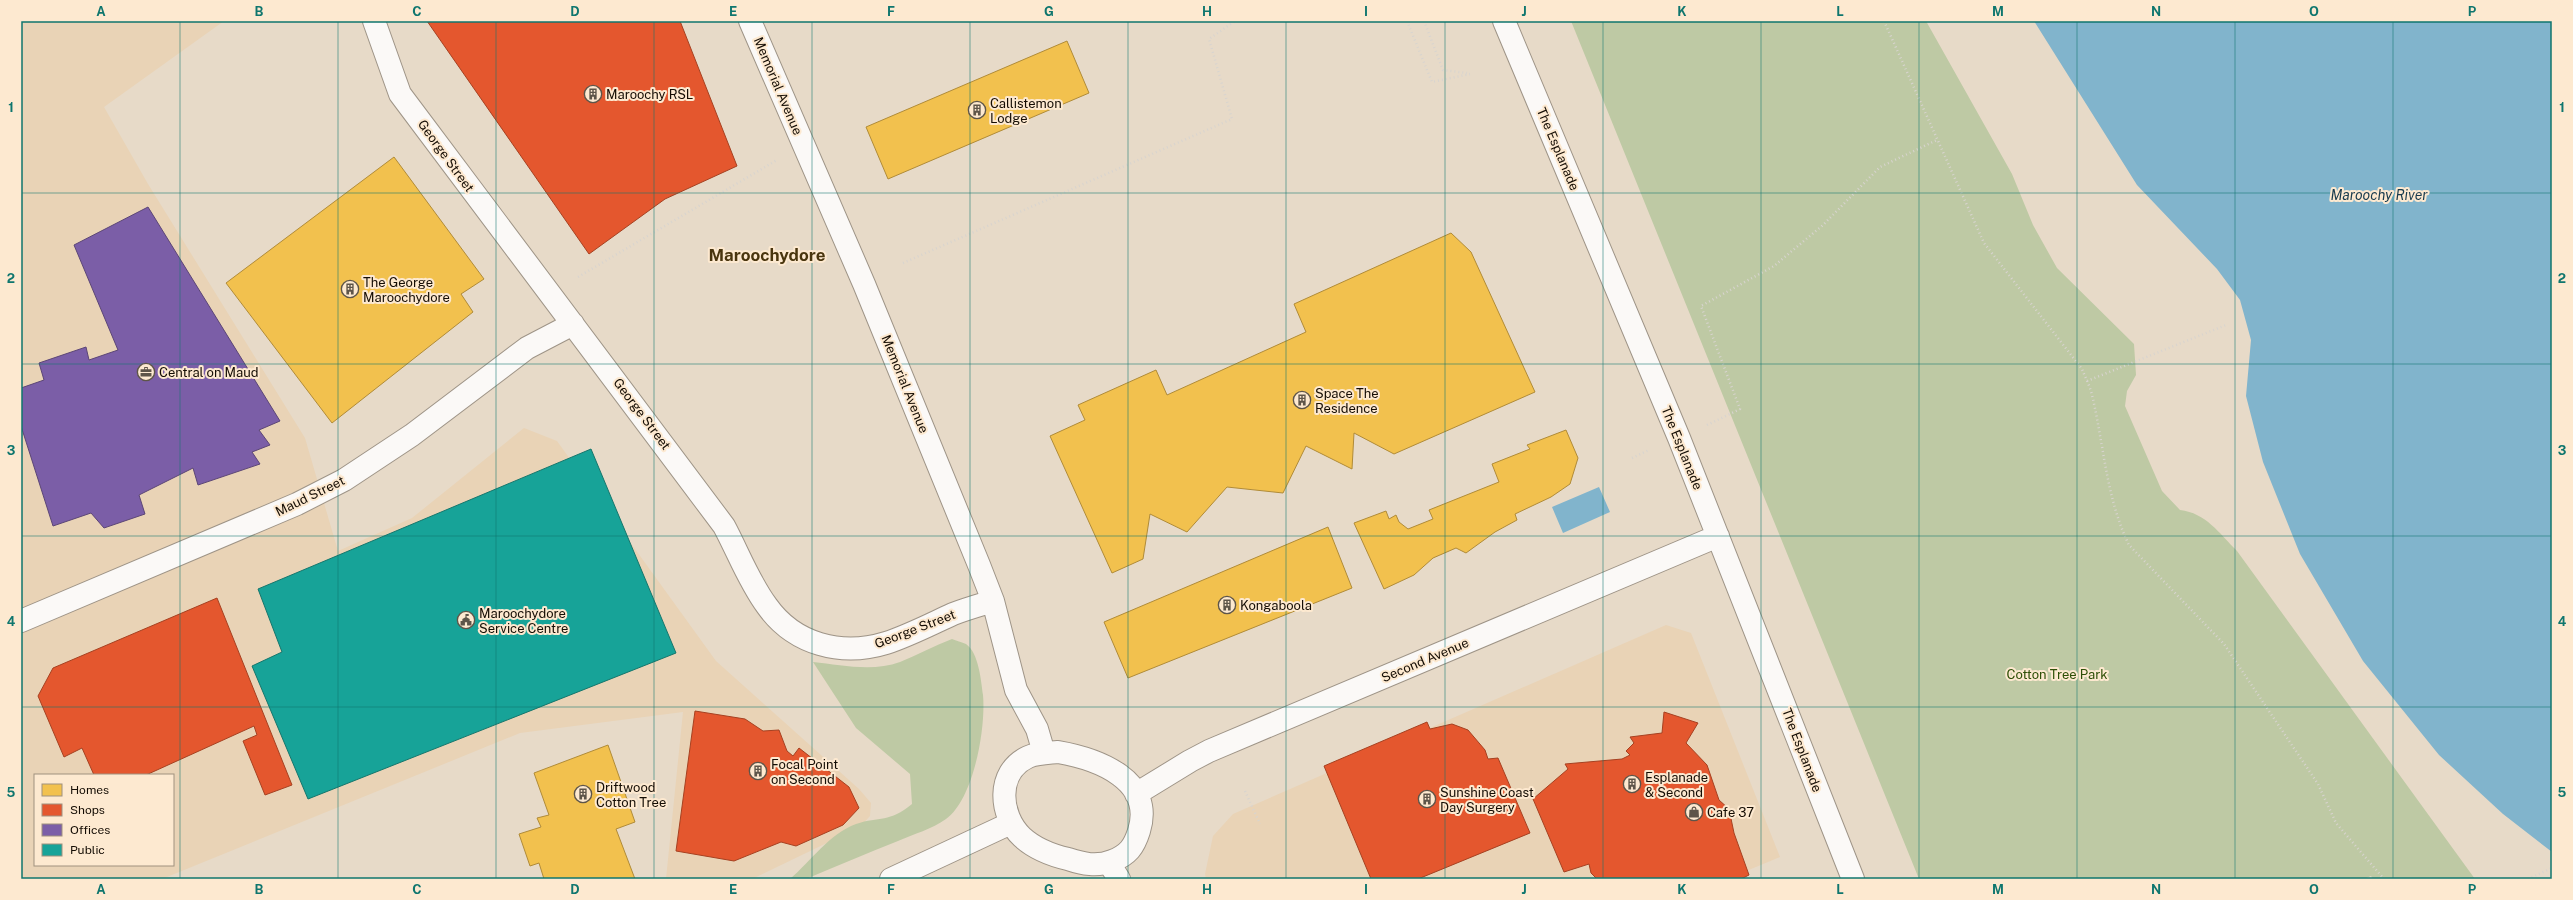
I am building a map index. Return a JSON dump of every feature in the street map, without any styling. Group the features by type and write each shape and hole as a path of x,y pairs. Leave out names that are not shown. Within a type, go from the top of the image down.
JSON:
{"street":[{"name":"George Street","path":"374,21 400,94 524,261 551,292 573,324 724,526 768,607 781,623 797,636 812,643 837,648 863,648 886,643 955,614 993,601"},
{"name":"Memorial Avenue","path":"750,21 867,291 993,601 1016,690 1037,729 1044,753"},
{"name":"The Esplanade","path":"1504,21 1679,438 1853,879"},
{"name":"Maud Street","path":"21,621 296,504 344,480 412,435 527,348 573,324"},
{"name":"Second Avenue","path":"1136,794 1190,760 1209,751 1718,536"},
{"path":"1058,752 1077,756 1101,764 1118,773 1129,783 1136,794 1142,808 1134,846 1114,871 1048,854 1021,836 1011,823 1005,809 1004,790 1010,774 1029,757 1044,753 1058,752"},
{"path":"891,879 1011,823"}],"path":[{"path":"903,263 1232,119 1209,39 1235,21"},
{"path":"1407,21 1432,82 1470,74 1443,70 1424,21"},
{"path":"1884,21 1984,243 2082,369 2092,393 2104,467 2120,528 2129,545 2224,644 2318,784 2336,823 2384,879"},
{"path":"1632,458 1679,438 1740,409 1702,306 1774,266 1823,225 1880,167 1937,140"},
{"path":"551,292 803,144"},
{"path":"2087,381 2226,325"},
{"path":"1245,791 1260,824"},
{"path":"2528,879 2552,868"}],"shaded area":[{"path":"21,21 224,21 104,107 148,184 305,438 338,551 412,518 524,428 557,441 716,661 859,789 871,803 870,816 860,827 752,879 666,879 683,712 520,733 162,879 21,879"},
{"path":"1666,625 1691,633 1780,857 1727,879 1206,879 1205,874 1213,836 1233,814"}],"green space":[{"name":"Cotton Tree Park","path":"1571,21 1926,21 2012,174 2033,225 2057,268 2134,344 2136,375 2127,391 2125,406 2162,491 2180,510 2197,515 2212,525 2237,551 2475,879 2373,879 2371,876 2364,879 1919,879"},
{"path":"952,639 966,644 974,654 977,660 983,695 982,725 976,762 964,796 956,809 946,819 935,826 806,879 790,879 821,848 846,828 864,822 891,817 912,804 910,774 856,728 813,662 857,667 879,667 900,662"}],"water":[{"name":"Maroochy River","path":"2034,21 2552,21 2552,852 2503,814 2439,755 2363,661 2300,554 2263,462 2246,396 2251,340 2240,300 2217,269 2137,185"},
{"path":"1599,487 1610,512 1563,533 1552,507"}],"building: Homes":[{"name":"Callistemon Lodge","path":"1067,41 1089,93 888,179 866,127"},
{"name":"The George Maroochydore","path":"394,157 484,279 461,294 473,312 332,423 226,283"},
{"name":"Space The Residence","path":"1451,233 1471,252 1535,392 1394,454 1354,433 1352,469 1306,446 1283,493 1227,487 1187,532 1150,514 1143,559 1112,573 1050,436 1085,420 1078,405 1156,370 1167,395 1306,332 1294,304"},
{"path":"1566,430 1578,458 1570,484 1551,497 1515,514 1517,520 1495,532 1466,553 1456,548 1433,558 1414,575 1384,589 1354,523 1386,511 1389,519 1396,515 1399,522 1408,529 1433,519 1429,510 1499,482 1492,464 1530,449 1527,445"},
{"name":"Kongaboola","path":"1328,527 1352,588 1128,678 1104,622"},
{"name":"Driftwood Cotton Tree","path":"608,745 635,822 616,829 635,879 544,879 539,863 530,866 519,834 541,827 537,818 549,815 534,773"}],"building: Shops":[{"name":"Maroochy RSL","path":"427,21 680,21 737,166 665,199 589,254"},
{"path":"217,598 292,785 265,795 243,741 257,735 254,726 148,774 94,774 82,748 64,757 38,696 53,668"},
{"name":"Focal Point on Second","path":"695,711 745,719 763,731 779,730 787,751 793,756 799,748 849,787 859,808 843,825 796,846 781,842 734,861 676,851"},
{"name":"Esplanade & Second","path":"1664,712 1698,723 1686,743 1707,765 1719,800 1729,809 1734,833 1749,875 1741,879 1597,879 1591,873 1589,864 1564,872 1533,799 1568,769 1565,764 1622,759 1630,755 1626,751 1634,743 1630,737 1662,733"},
{"name":"Sunshine Coast Day Surgery","path":"1427,722 1430,729 1452,724 1468,730 1485,750 1488,759 1498,758 1530,833 1418,879 1371,879 1324,766"}],"building: Offices":[{"name":"Central on Maud","path":"148,207 280,421 259,430 270,445 252,452 260,464 198,485 193,468 139,495 145,514 104,528 91,513 53,526 21,426 21,388 44,380 39,363 86,347 89,360 118,350 74,245"}],"building: Public":[{"name":"Maroochydore Service Centre","path":"591,449 676,653 308,799 252,666 282,652 258,589"}],"place":[{"name":"Maroochy RSL","path":"593,94"},
{"name":"Callistemon Lodge","path":"977,110"},
{"name":"The George Maroochydore","path":"350,289"},
{"name":"Central on Maud","path":"146,372"},
{"name":"Space The Residence","path":"1302,400"},
{"name":"Kongaboola","path":"1227,605"},
{"name":"Maroochydore Service Centre","path":"466,620"},
{"name":"Focal Point on Second","path":"758,771"},
{"name":"Esplanade & Second","path":"1632,784"},
{"name":"Driftwood Cotton Tree","path":"583,794"},
{"name":"Sunshine Coast Day Surgery","path":"1427,799"},
{"name":"Cafe 37","path":"1694,812"}],"district":[{"name":"Maroochydore","path":"767,255"}]}
